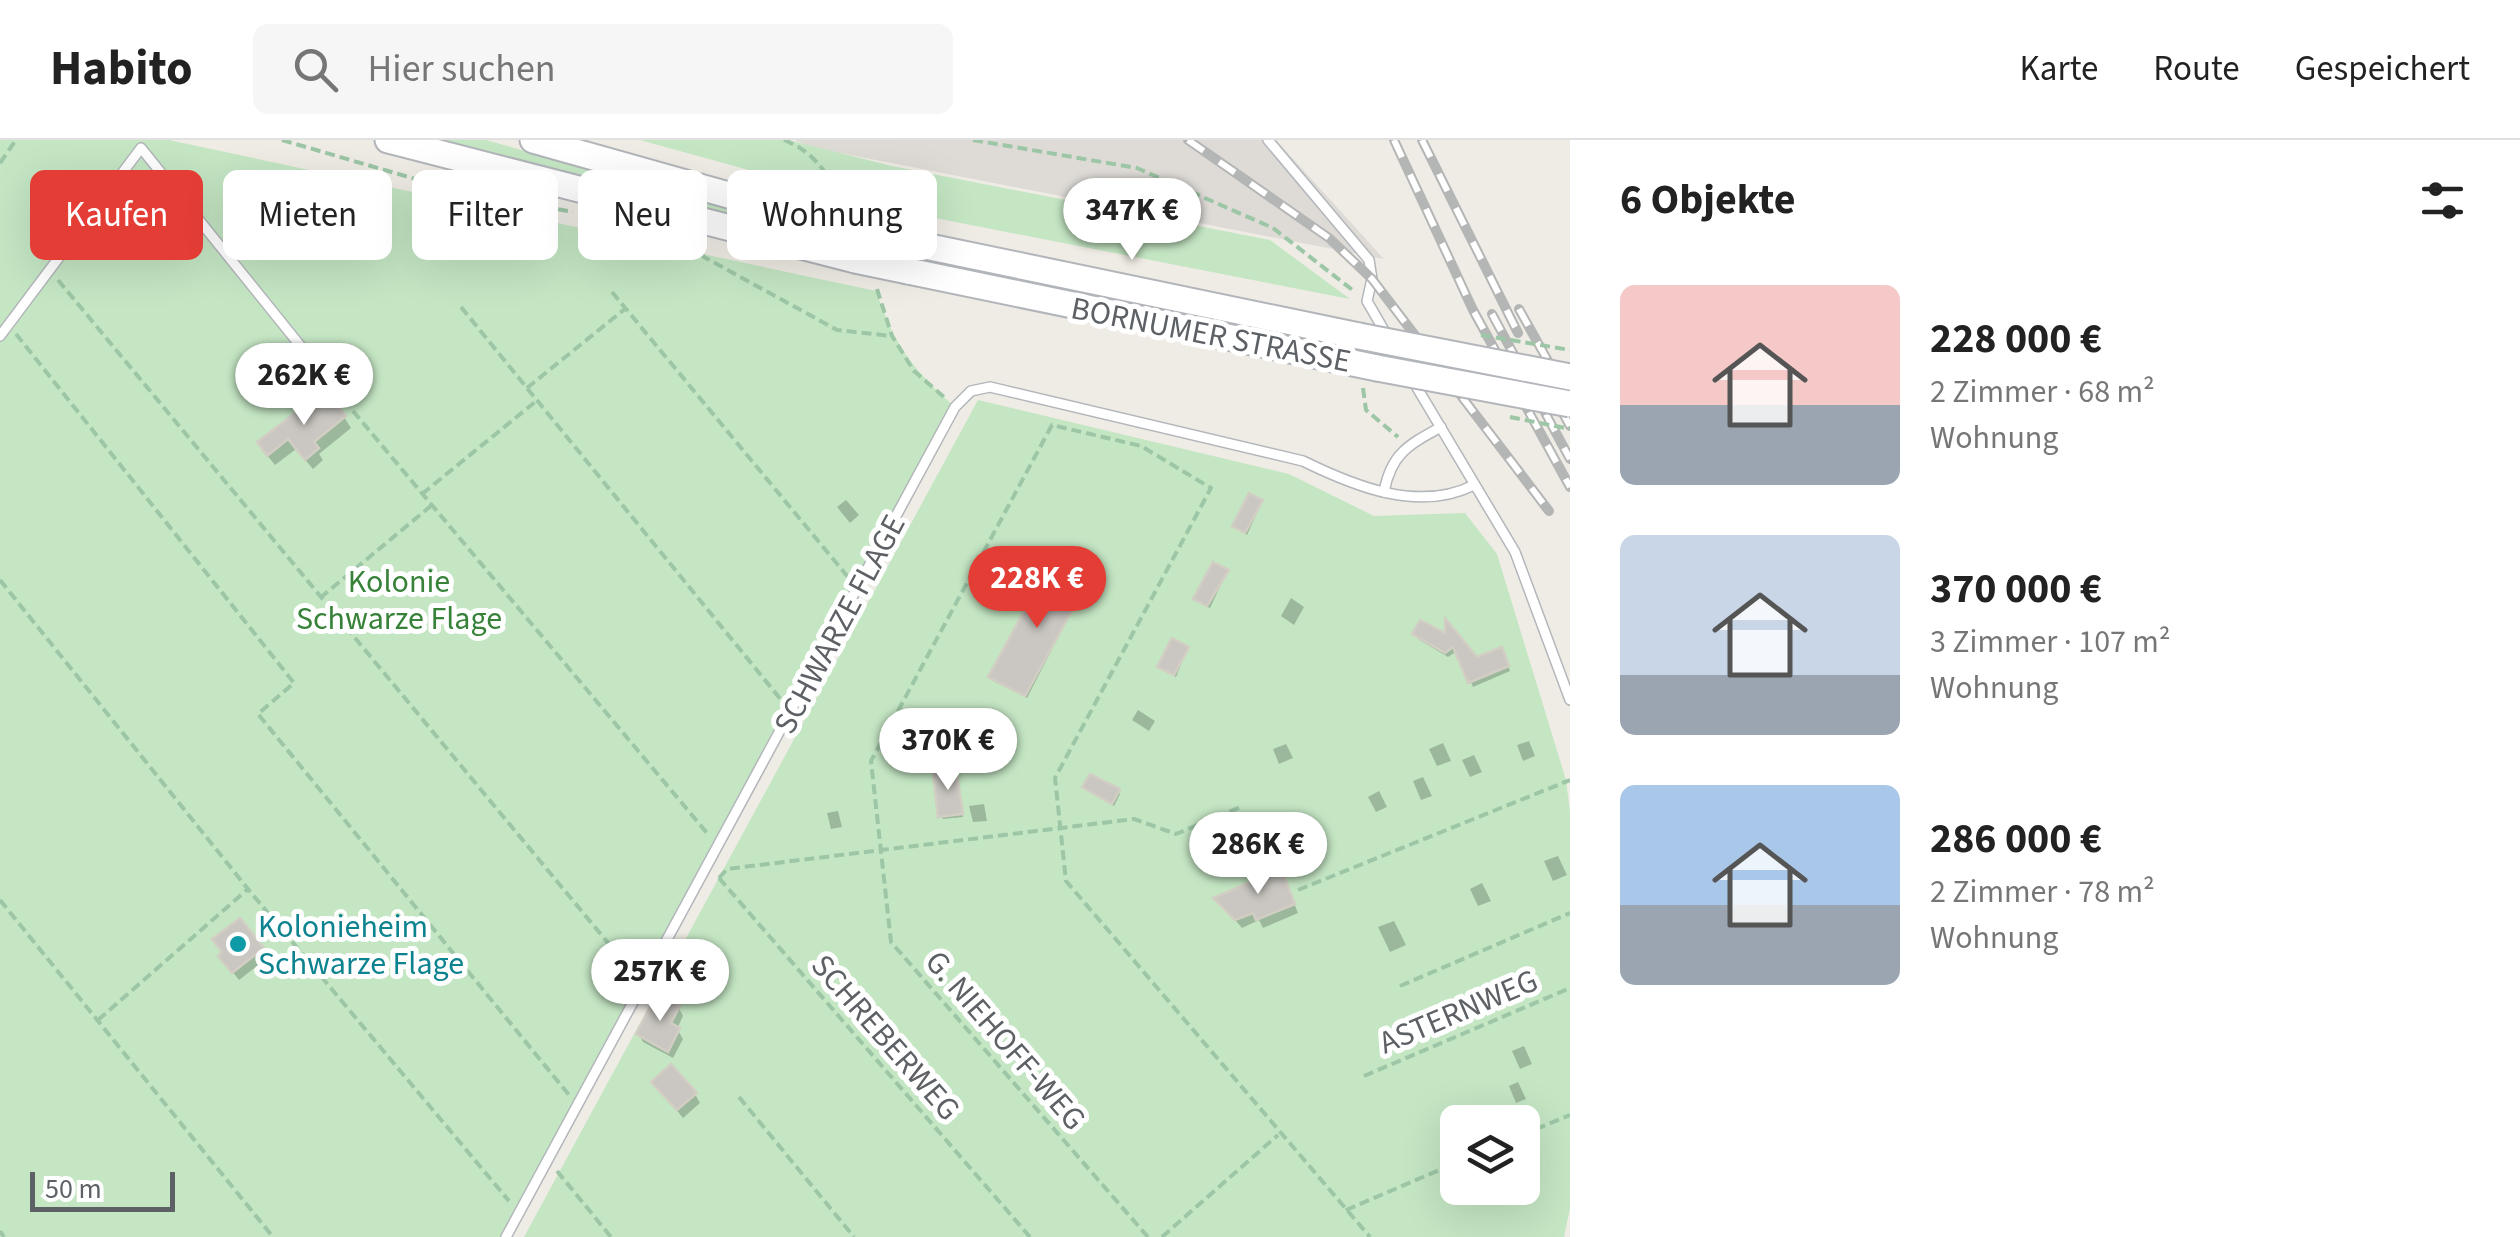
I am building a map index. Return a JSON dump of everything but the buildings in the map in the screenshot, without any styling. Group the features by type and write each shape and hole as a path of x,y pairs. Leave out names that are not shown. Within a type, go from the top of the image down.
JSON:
{"main road":[{"name":"BORNUMER STRASSE","path":"388,140 855,260 1370,378 1570,404"},
{"name":"BORNUMER STRASSE","path":"534,140 896,240 1570,377"}],"lane":[{"path":"1268,140 1369,260 1372,280 1367,301 1515,552 1570,700"},
{"path":"0,336 141,148 344,400"},
{"path":"955,407 971,391 990,387 1302,461 1342,480 1384,492 1455,495 1474,485"},
{"name":"SCHWARZE FLAGE","path":"506,1237 710,867 955,407"},
{"path":"1384,492 1389,467 1408,446 1441,427"}],"path":[{"path":"0,163 16,140"},
{"path":"282,140 453,190 578,214"},
{"path":"784,140 811,155 826,170"},
{"path":"972,140 1137,168 1273,228 1367,301"},
{"path":"707,246 712,247"},
{"path":"707,259 838,330 892,336"},
{"path":"48,268 643,984"},
{"path":"612,292 858,589"},
{"path":"880,296 892,336 914,370 955,407"},
{"path":"461,308 792,712"},
{"path":"526,388 626,308"},
{"path":"8,325 294,682 258,714 578,1106"},
{"path":"1370,378 1366,410 1408,446"},
{"path":"344,400 720,848"},
{"path":"422,494 536,400"},
{"name":"G. NIEHOFF-WEG","path":"1059,829 1056,778 1211,488 1141,446 1052,424 871,760 880,850 891,942 1148,1237"},
{"path":"320,598 432,506"},
{"path":"0,580 248,889 518,1213"},
{"path":"1298,890 1570,780"},
{"path":"719,878 727,870 1134,819 1176,834 1243,806"},
{"path":"1059,829 1066,881 1370,1237"},
{"name":"SCHREBERWEG","path":"710,867 1030,1237"},
{"path":"98,1020 248,889"},
{"path":"0,900 273,1237"},
{"path":"1400,986 1570,913"},
{"name":"ASTERNWEG","path":"1364,1076 1570,988"},
{"path":"738,1097 854,1237"},
{"path":"1540,1128 1570,1115"},
{"path":"1162,1237 1279,1134"},
{"path":"548,1160 611,1237"},
{"path":"1346,1210 1440,1170"},
{"path":"0,1231 4,1237"}],"shaded area":[{"path":"794,140 1276,140 1384,259 937,170 814,148"}],"green space":[{"name":"Kolonie Schwarze Flage","path":"0,140 169,140 309,170 223,170 223,260 392,260 392,188 412,192 412,260 558,260 558,223 578,227 578,260 707,260 707,255 876,291 906,355 955,407 506,1237 0,1237"},
{"path":"428,140 486,140 591,170 578,170 578,178 558,170"},
{"path":"640,140 788,140 912,170 748,170"},
{"path":"937,175 1270,240 1350,299 937,218"},
{"path":"707,203 727,209 727,216 707,211"},
{"path":"978,400 1289,474 1374,516 1465,513 1497,554 1566,780 1570,812 1570,1208 1564,1237 524,1237"}],"railway":[{"path":"1188,140 1329,238 1372,279 1549,511"},
{"path":"1394,140 1473,310 1570,487"},
{"path":"1422,140 1518,333"},
{"path":"1519,309 1563,388"},
{"path":"1492,314 1570,459"},
{"path":"1542,376 1570,426"}],"place":[{"name":"Kolonieheim Schwarze Flage","path":"238,944"}]}
